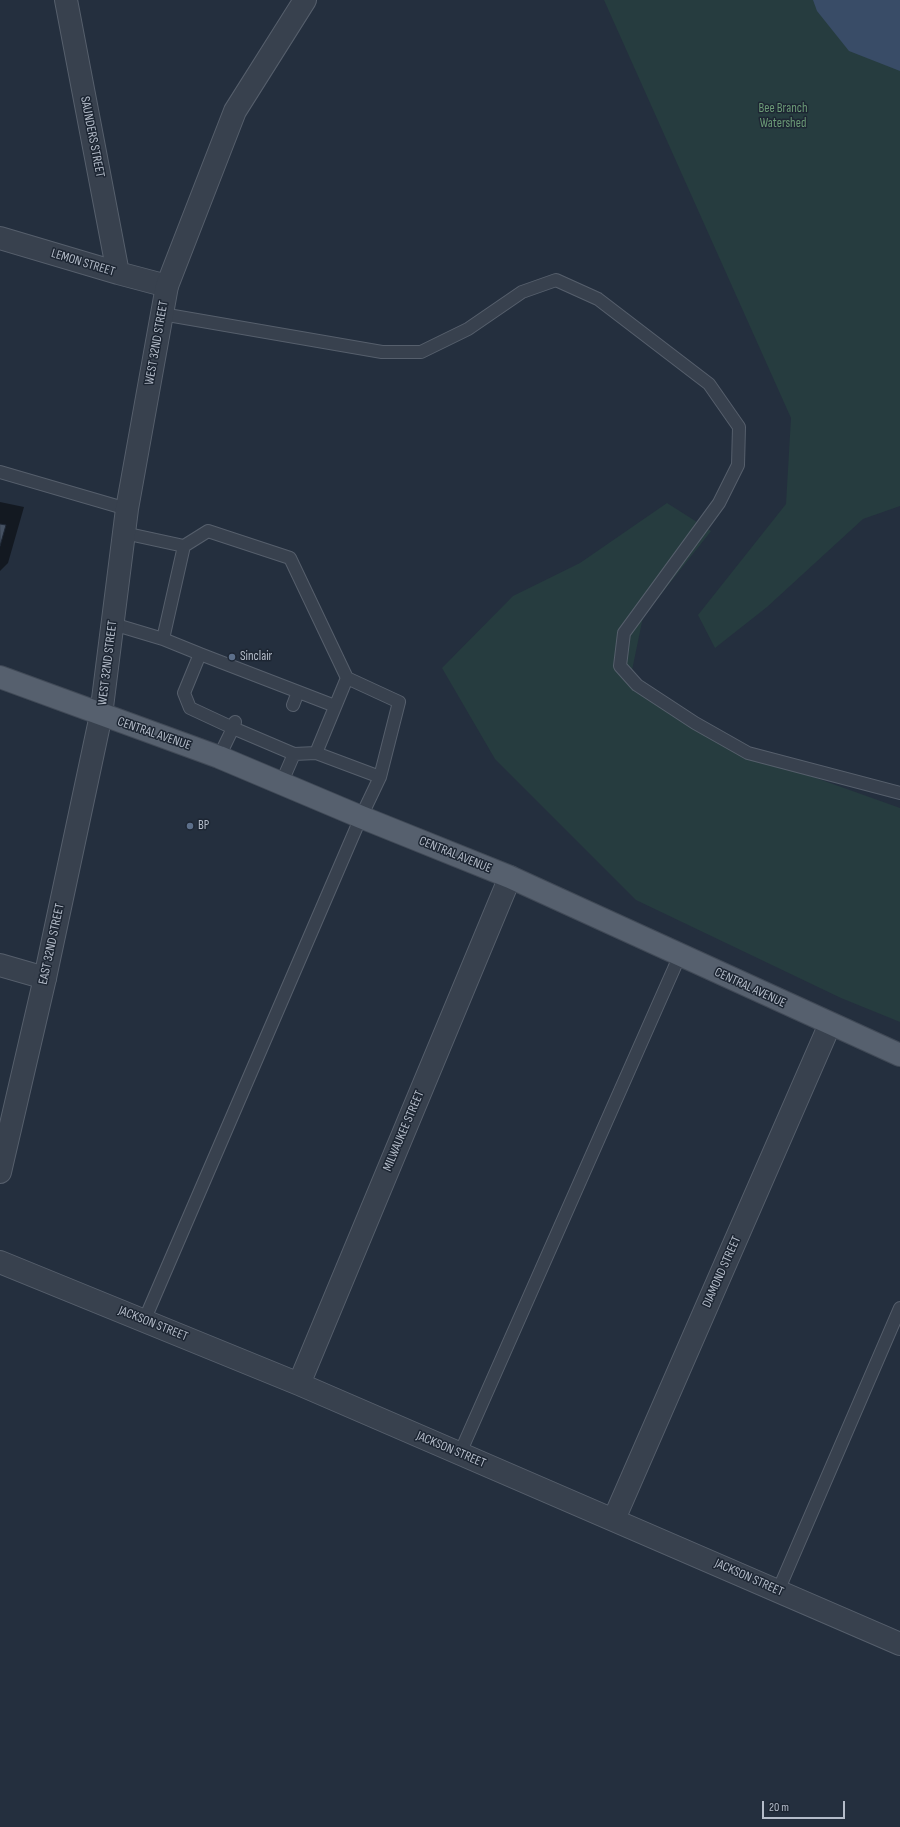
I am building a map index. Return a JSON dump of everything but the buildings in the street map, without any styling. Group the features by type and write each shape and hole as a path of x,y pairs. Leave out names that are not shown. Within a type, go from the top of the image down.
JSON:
{"main road":[{"name":"CENTRAL AVENUE","path":"0,677 219,757 361,817 510,877 900,1055"}],"street":[{"name":"SAUNDERS STREET","path":"66,0 118,273"},
{"name":"WEST 32ND STREET","path":"102,715 127,509 167,286 235,111 305,0"},
{"name":"LEMON STREET","path":"0,238 167,286"},
{"name":"EAST 32ND STREET","path":"0,1172 45,978 102,715"},
{"name":"MILWAUKEE STREET","path":"299,1384 510,877"},
{"path":"0,965 45,978"},
{"name":"DIAMOND STREET","path":"614,1519 830,1024"},
{"name":"JACKSON STREET","path":"0,1262 299,1384 900,1644"}],"lane":[{"path":"162,314 382,352 420,352 468,329 522,292 556,280 598,298 709,384 739,427 738,465 719,503 624,633 620,666 637,685 695,723 748,753 900,793"},
{"path":"0,472 127,509"},
{"path":"124,533 184,546 208,532 290,558 347,678 399,702 380,777 361,817 144,1321"},
{"path":"163,639 184,546"},
{"path":"113,624 163,639 200,654 253,680 298,692 335,706"},
{"path":"200,654 184,693 190,708 276,743 294,754 316,753 380,777"},
{"path":"316,753 347,678"},
{"path":"293,705 298,692"},
{"path":"219,757 234,725"},
{"path":"281,784 294,754"},
{"path":"460,1453 680,955"},
{"path":"778,1591 900,1308"}],"green space":[{"name":"Bee Branch Watershed","path":"604,0 900,0 900,506 863,519 767,607 715,648 698,615 786,504 791,418"},
{"path":"667,503 711,531 643,617 630,680 721,744 900,808 900,1022 841,998 636,900 495,759 442,668 513,596 580,563"}],"water":[{"path":"813,0 900,0 900,71 849,51 817,11"}],"place":[{"name":"Sinclair","path":"232,657"},
{"name":"BP","path":"190,826"}]}
